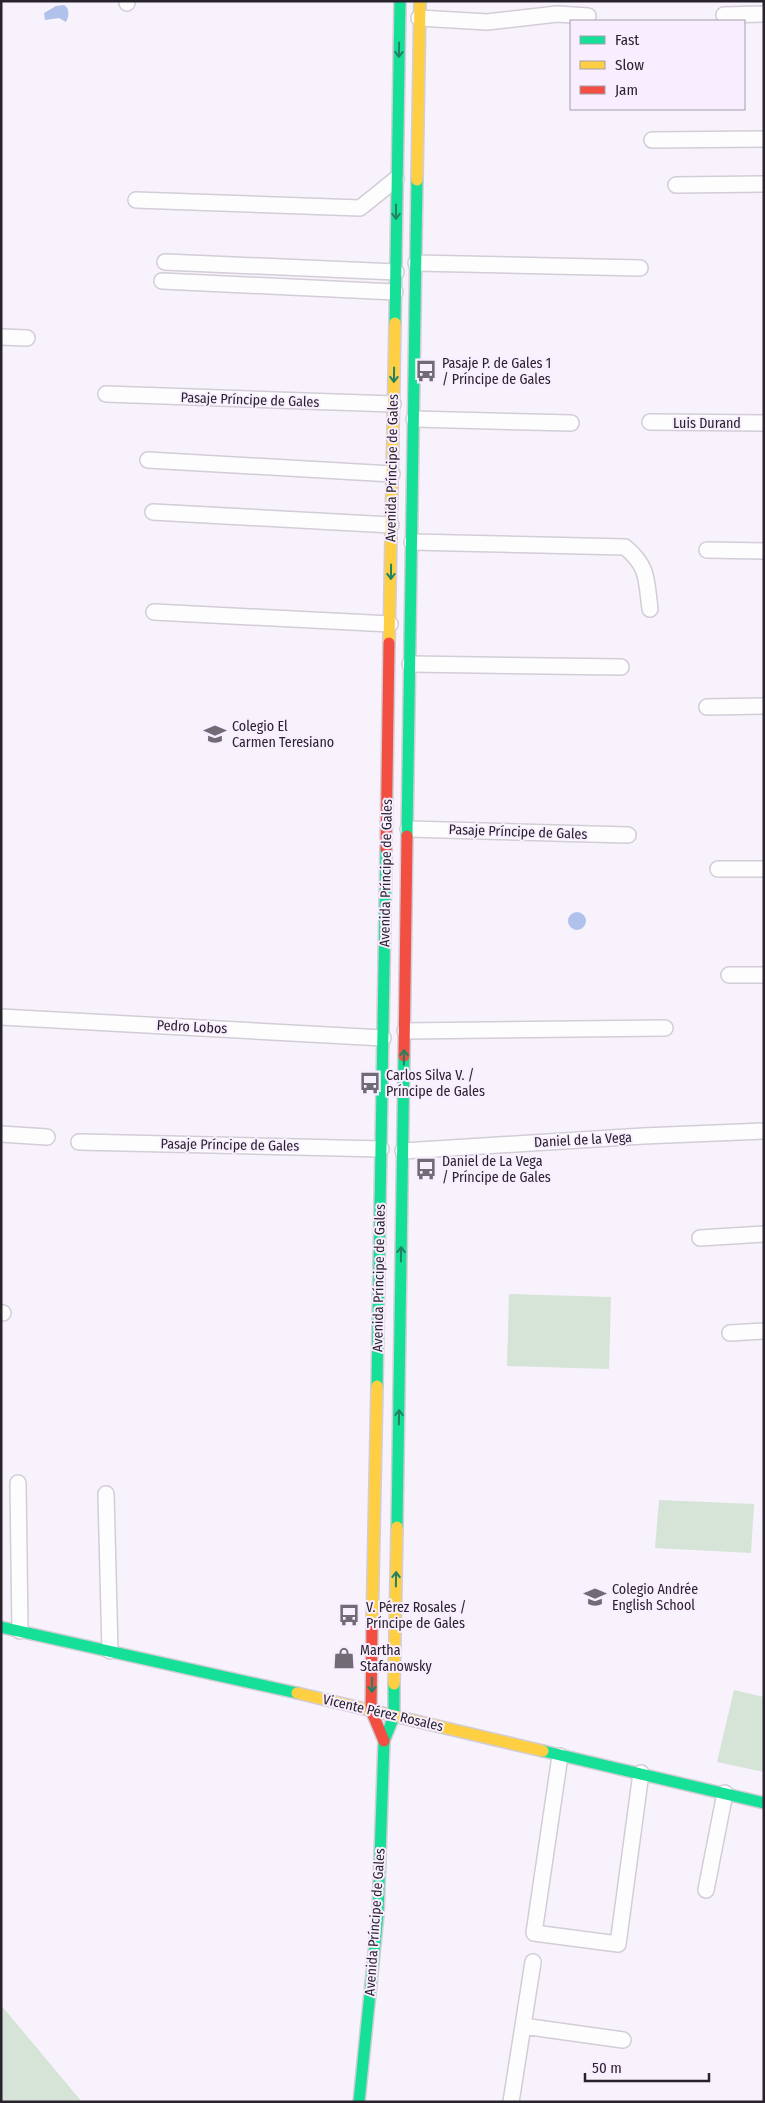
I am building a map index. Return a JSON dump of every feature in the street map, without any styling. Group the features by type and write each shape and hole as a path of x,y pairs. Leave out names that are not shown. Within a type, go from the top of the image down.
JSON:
{"main road":[{"name":"Avenida Príncipe de Gales","path":"384,1741 371,1710 400,1"},
{"name":"Avenida Príncipe de Gales","path":"359,2102 378,1914 384,1741 394,1716 420,1"},
{"name":"Vicente Pérez Rosales","path":"1,1626 371,1710 764,1803"}],"street":[{"path":"419,18 487,22 557,14 588,16"},
{"path":"724,16 764,14"},
{"path":"652,140 764,139"},
{"path":"136,200 360,208 396,179"},
{"path":"676,185 764,184"},
{"path":"165,262 396,272"},
{"path":"416,262 640,268"},
{"path":"162,281 395,292"},
{"path":"1,337 27,338"},
{"name":"Pasaje Príncipe de Gales","path":"106,394 394,404"},
{"path":"414,419 571,423"},
{"name":"Luis Durand","path":"650,422 764,423"},
{"path":"148,460 392,474"},
{"path":"153,512 391,525"},
{"path":"412,542 625,547 639,559 646,574 650,609"},
{"path":"707,550 764,551"},
{"path":"154,612 390,624"},
{"path":"410,664 621,667"},
{"path":"707,707 764,706"},
{"name":"Pasaje Príncipe de Gales","path":"408,829 628,835"},
{"path":"718,869 764,869"},
{"path":"729,975 764,975"},
{"name":"Pedro Lobos","path":"1,1016 383,1038"},
{"path":"404,1031 665,1028"},
{"name":"Daniel de la Vega","path":"403,1151 643,1136 764,1131"},
{"path":"1,1134 46,1137"},
{"name":"Pasaje Príncipe de Gales","path":"79,1142 381,1149"},
{"path":"700,1238 764,1234"},
{"path":"730,1333 764,1330"},
{"path":"18,1483 20,1631"},
{"path":"106,1494 110,1651"},
{"path":"560,1756 534,1933 618,1944 641,1773"},
{"path":"706,1890 725,1793"},
{"path":"511,2102 533,1962"},
{"path":"523,2026 623,2040"}],"green space":[{"path":"509,1294 611,1297 609,1369 507,1366"},
{"path":"659,1500 754,1504 751,1553 655,1548"},
{"path":"734,1690 764,1697 764,1772 717,1762"},
{"path":"1,2005 82,2102 1,2102"}],"water":[{"path":"64,5 68,13 66,22 59,18 45,20 44,13 56,6"},
{"path":"577,912 583,915 586,921 583,927 577,930 571,927 568,921 571,915"}],"traffic: fast":[{"path":"395,323 400,1"},
{"path":"407,836 417,180"},
{"path":"377,1386 386,849"},
{"path":"397,1527 404,1056"},
{"path":"1,1627 297,1693"},
{"path":"359,2102 378,1914 384,1741 394,1716 394,1684"},
{"path":"543,1751 764,1803"}],"traffic: slow":[{"path":"417,180 420,1"},
{"path":"389,643 395,323"},
{"path":"372,1628 377,1386"},
{"path":"394,1684 397,1527"},
{"path":"297,1693 543,1751"}],"traffic: jam":[{"path":"386,849 389,643"},
{"path":"404,1056 407,836"},
{"path":"372,1628 371,1710 384,1741"}],"place":[{"name":"Pasaje P. de Gales 1 / Príncipe de Gales","path":"426,371"},
{"name":"Colegio El Carmen Teresiano","path":"215,734"},
{"name":"Carlos Silva V. / Príncipe de Gales","path":"370,1083"},
{"name":"Daniel de La Vega / Príncipe de Gales","path":"426,1169"},
{"name":"Colegio Andrée English School","path":"595,1597"},
{"name":"V. Pérez Rosales / Príncipe de Gales","path":"349,1615"},
{"name":"Martha Stafanowsky","path":"344,1658"}]}
